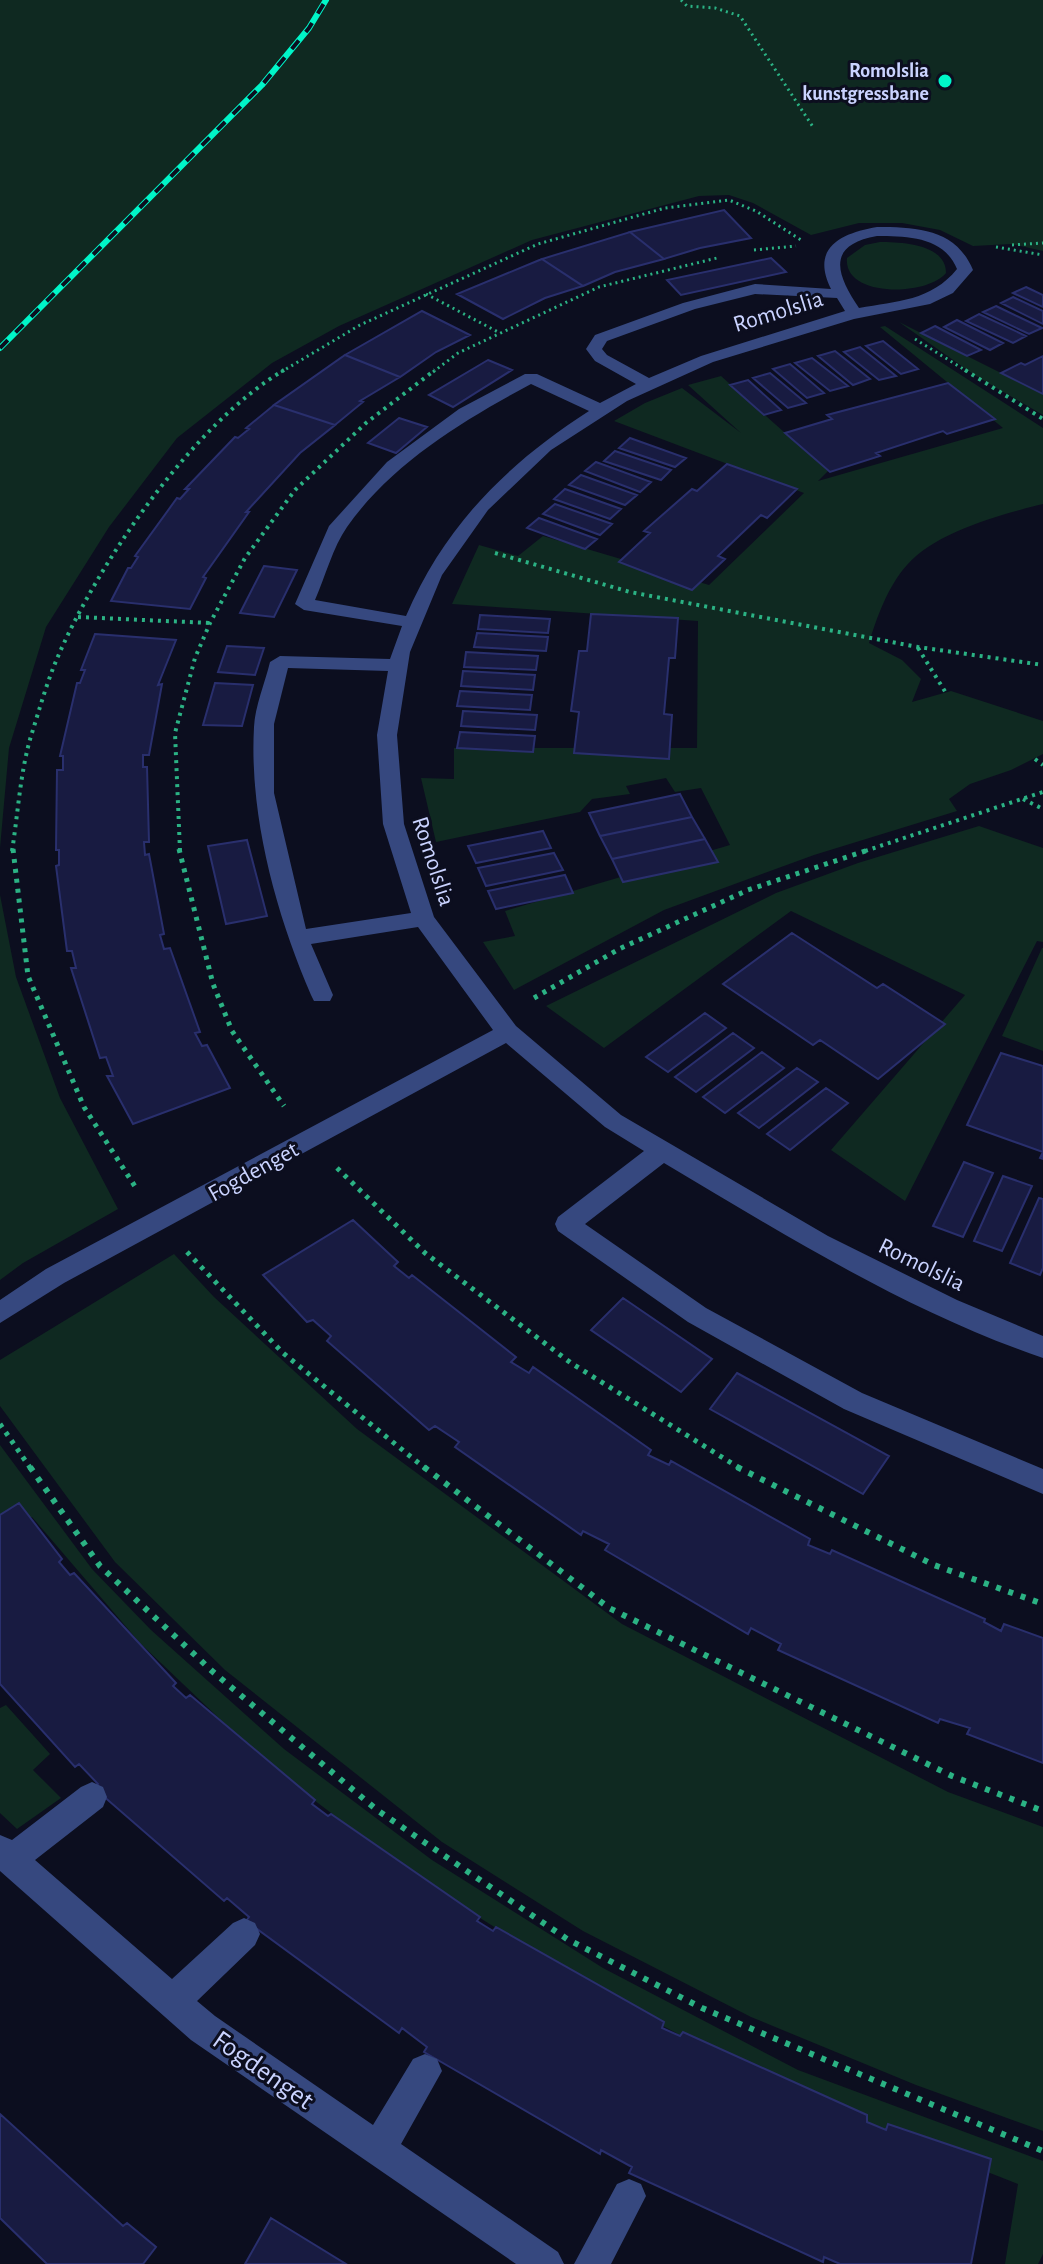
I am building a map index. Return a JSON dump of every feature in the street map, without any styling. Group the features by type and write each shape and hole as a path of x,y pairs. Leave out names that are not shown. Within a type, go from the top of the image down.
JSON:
{"street":[{"name":"Romolslia","path":"866,312 842,294 833,275 832,262 837,247 854,235 884,230 912,232 937,239 955,249 965,270 946,291 920,301 866,312 707,359 647,384 547,445 498,489 452,540 419,599 394,665 385,747 393,826 423,919 503,1025 613,1121 819,1243 948,1307 1043,1347"},
{"path":"647,384 601,358 594,349 601,338 689,306 755,289 842,294"},
{"path":"410,622 304,604 338,526 393,466 465,413 531,378 601,410"},
{"path":"322,995 297,938 264,793 264,724 280,662 394,665"},
{"path":"297,938 423,919"},
{"name":"Fogdenget","path":"0,1313 55,1276 308,1141 503,1025"},
{"path":"663,1150 567,1224 697,1315 840,1394 1043,1482"},
{"path":"5,1855 92,1797"},
{"name":"Fogdenget","path":"5,1855 203,2028 546,2264"},
{"path":"173,2001 244,1934"},
{"path":"378,2149 425,2071"},
{"path":"592,2264 629,2196"}],"path":[{"path":"681,0 687,6 715,8 740,16 813,127"},
{"path":"809,245 756,211 729,200 665,208 538,244 425,294 360,325 276,375 239,403 165,479 92,590 56,661 30,740 12,853 28,976 84,1107 158,1223 283,1353 470,1504 609,1608 952,1776 1043,1811"},
{"path":"1005,246 1043,243"},
{"path":"425,294 500,333"},
{"path":"866,312 898,328 1043,419"},
{"path":"452,540 630,592 918,647 1043,665"},
{"path":"78,617 210,623"},
{"path":"918,647 946,693"},
{"path":"1035,759 1043,765"},
{"path":"503,1025 619,949 748,890 1043,792"},
{"path":"1022,798 1043,809"},
{"path":"308,1141 425,1253 571,1363 734,1465 934,1565 1043,1604"},
{"path":"0,1424 100,1566 212,1671 377,1810 567,1939 702,2008 1043,2151"}],"green space":[{"path":"0,0 1043,0 1043,251 1011,244 973,246 940,230 902,223 859,223 811,235 753,203 729,195 699,196 532,240 339,326 272,363 177,438 109,527 46,627 9,748 0,848"},
{"path":"880,242 911,244 931,250 944,263 946,273 936,281 905,289 871,286 858,280 849,271 847,258 865,245"},
{"path":"899,322 1043,394 1043,415 976,376"},
{"path":"885,326 1043,428 1043,504 970,526 919,553 900,573 889,592 869,643 902,660 921,679 912,702 951,691 1043,721 1043,754 1011,770 970,784 949,799 957,811 814,855 664,910 514,990 483,942 515,936 505,911 730,845 701,788 675,792 666,778 626,786 630,794 592,799 580,812 436,842 421,778 454,779 454,748 697,748 698,621 452,604 479,545 518,556 543,536 709,585 804,493 614,421 645,403 682,388 741,433 688,385 721,376 828,471 818,481 1003,428 880,327"},
{"path":"979,826 1043,848 1043,942 1037,941 905,1201 831,1150 965,995 791,911 604,1048 546,1006 776,893 858,863"},
{"path":"0,895 16,977 60,1098 118,1209 23,1263 0,1280"},
{"path":"1043,948 1043,1051 1002,1036"},
{"path":"174,1254 214,1297 357,1429 622,1624 948,1792 1043,1827 1043,2131 916,2085 751,2017 583,1931 442,1842 225,1670 115,1562 0,1406 0,1360"},
{"path":"0,1445 92,1569 151,1630 284,1749 432,1860 603,1968 798,2070 1043,2161 1043,2254 1038,2264 1005,2264 1018,2184 797,2097 597,1991 421,1881 269,1766 140,1643 32,1517 0,1536"},
{"path":"6,1705 50,1754 33,1770 61,1798 17,1829 0,1813 0,1708"}],"building":[{"path":"724,210 751,238 664,259 630,232"},
{"path":"630,232 664,259 615,272 583,286 542,259"},
{"path":"771,258 786,272 681,295 667,280"},
{"path":"542,259 583,286 545,298 503,319 457,294"},
{"path":"1026,287 1043,295 1043,307 1013,293"},
{"path":"1013,297 1043,311 1043,324 1001,303"},
{"path":"996,306 1042,328 1029,334 983,312"},
{"path":"422,311 470,335 436,352 400,377 345,355"},
{"path":"979,314 1026,336 1013,343 966,321"},
{"path":"957,320 1003,343 990,350 944,327"},
{"path":"935,326 981,350 967,356 921,333"},
{"path":"883,341 918,369 901,374 866,346"},
{"path":"860,347 896,376 879,380 844,352"},
{"path":"835,351 870,379 853,385 818,356"},
{"path":"345,355 400,377 360,401 363,402 335,425 274,405"},
{"path":"1043,356 1043,394 1001,373 1021,363 1025,365"},
{"path":"812,358 848,386 830,391 795,363"},
{"path":"488,360 512,370 453,407 429,395"},
{"path":"790,364 824,393 807,398 773,369"},
{"path":"770,373 806,403 788,408 753,378"},
{"path":"748,380 781,410 764,415 730,385"},
{"path":"948,383 995,419 947,434 943,431 830,472 785,433 832,419 827,415"},
{"path":"274,405 335,425 300,453 246,512 249,512 203,577 206,578 190,609 111,601 128,568 138,557 135,556 177,498 180,499 189,489 185,489 235,437 249,429 246,428"},
{"path":"399,418 427,427 396,453 368,443"},
{"path":"630,438 686,458 675,467 619,448"},
{"path":"615,451 671,470 661,480 604,461"},
{"path":"596,462 651,482 640,492 585,471"},
{"path":"727,464 797,489 767,518 761,515 718,556 725,559 692,590 619,562 650,533 644,531 692,489 697,491"},
{"path":"581,475 637,495 625,505 569,485"},
{"path":"565,489 621,509 610,519 554,499"},
{"path":"555,504 612,524 600,535 543,514"},
{"path":"539,518 597,539 585,549 527,528"},
{"path":"264,566 297,570 274,617 240,613"},
{"path":"591,614 678,618 675,658 669,658 664,714 672,715 669,759 574,753 579,712 571,711 579,651 587,651"},
{"path":"480,615 550,619 548,633 478,629"},
{"path":"477,633 548,637 546,651 474,647"},
{"path":"95,634 176,640 158,685 162,684 149,755 143,755 143,767 147,767 149,842 144,842 145,855 149,854 164,949 170,948 200,1032 195,1033 202,1046 207,1045 230,1088 133,1124 107,1076 113,1076 106,1057 100,1058 71,968 76,968 72,951 67,951 56,866 59,865 59,850 56,850 57,770 63,770 63,756 60,756 77,683 80,683 85,670 81,670"},
{"path":"227,646 264,648 255,675 218,672"},
{"path":"466,652 538,656 536,670 464,667"},
{"path":"463,671 535,675 533,690 461,686"},
{"path":"215,683 253,685 242,726 203,725"},
{"path":"460,691 532,695 530,710 457,706"},
{"path":"463,711 537,715 535,730 461,726"},
{"path":"460,732 535,736 533,752 457,748"},
{"path":"680,794 692,817 600,836 589,813"},
{"path":"692,817 705,839 612,859 600,836"},
{"path":"543,831 551,848 476,863 468,846"},
{"path":"705,839 718,862 623,882 612,859"},
{"path":"247,840 267,916 226,924 208,846"},
{"path":"554,853 563,870 486,886 478,868"},
{"path":"565,875 573,893 496,909 488,891"},
{"path":"792,933 877,988 883,984 945,1024 878,1079 820,1040 813,1045 723,984"},
{"path":"705,1013 726,1028 668,1072 646,1057"},
{"path":"733,1033 754,1048 696,1092 675,1077"},
{"path":"762,1052 784,1068 725,1113 703,1097"},
{"path":"1001,1053 1043,1066 1043,1152 967,1125"},
{"path":"797,1068 818,1082 759,1128 738,1113"},
{"path":"826,1088 848,1103 790,1150 767,1134"},
{"path":"964,1162 993,1173 963,1237 933,1226"},
{"path":"1003,1176 1032,1186 1002,1251 974,1241"},
{"path":"1039,1198 1043,1199 1043,1268 1040,1275 1010,1263"},
{"path":"353,1220 398,1262 394,1266 409,1278 412,1275 516,1357 511,1362 529,1373 533,1367 651,1450 648,1455 669,1465 671,1461 810,1539 808,1545 830,1554 832,1550 985,1619 984,1622 1001,1631 1004,1624 1043,1638 1043,1763 967,1734 970,1728 940,1719 938,1723 778,1650 781,1644 751,1628 748,1634 605,1550 609,1544 583,1531 581,1535 455,1447 459,1442 435,1426 429,1430 327,1341 331,1336 313,1320 307,1322 263,1275"},
{"path":"623,1298 712,1359 681,1392 591,1330"},
{"path":"737,1373 889,1456 863,1494 710,1409"},
{"path":"19,1503 62,1559 59,1562 70,1575 74,1573 176,1683 173,1686 186,1698 190,1695 315,1800 312,1804 480,1917 477,1921 493,1931 496,1927 664,2022 662,2028 680,2036 683,2032 867,2115 867,2122 886,2130 888,2124 991,2159 971,2264 840,2264 824,2257 823,2262 629,2173 632,2167 601,2150 600,2154 424,2052 427,2047 402,2028 399,2033 246,1921 249,1917 227,1898 224,1901 94,1788 98,1784 79,1764 75,1767 0,1684 0,1515"},
{"path":"0,2114 123,2226 127,2223 156,2247 143,2264 47,2264 0,2218"},
{"path":"271,2218 346,2264 245,2264"}],"railway":[{"path":"0,348 262,85 309,28 326,0"}],"place":[{"name":"Romolslia kunstgressbane","path":"945,81"}]}
